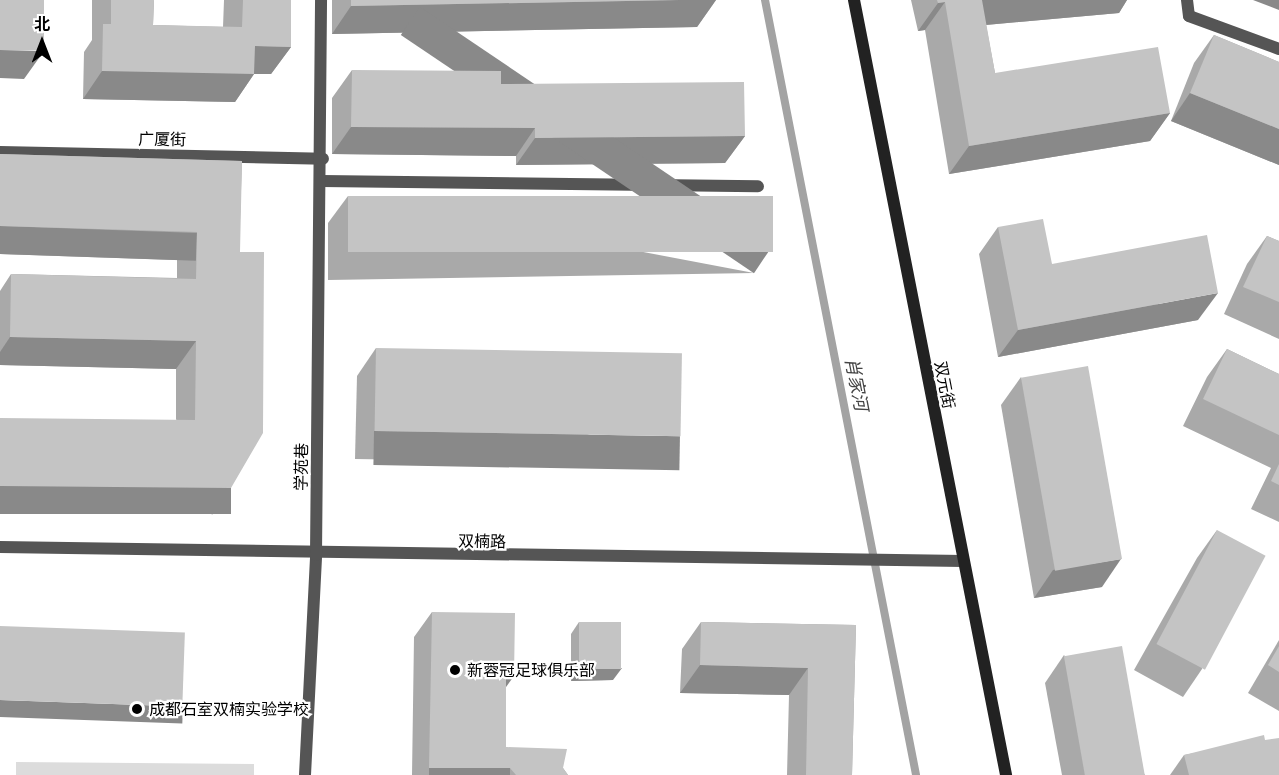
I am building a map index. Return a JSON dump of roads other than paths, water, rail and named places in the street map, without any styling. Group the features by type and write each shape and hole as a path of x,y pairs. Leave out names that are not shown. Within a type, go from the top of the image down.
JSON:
{"main road":[{"name":"双元街","path":"854,0 1006,775"}],"street":[{"name":"学苑巷","path":"305,775 316,555 322,181 321,0"},
{"path":"1187,0 1189,16 1279,49"},
{"name":"广厦街","path":"0,152 322,159"},
{"path":"322,181 758,186"},
{"name":"双楠路","path":"0,547 316,555 817,562 963,561"}],"waterway":[{"name":"肖家河","path":"765,0 916,775"}],"place":[{"name":"新蓉冠足球俱乐部","path":"455,670"},
{"name":"成都石室双楠实验学校","path":"137,709"}]}
